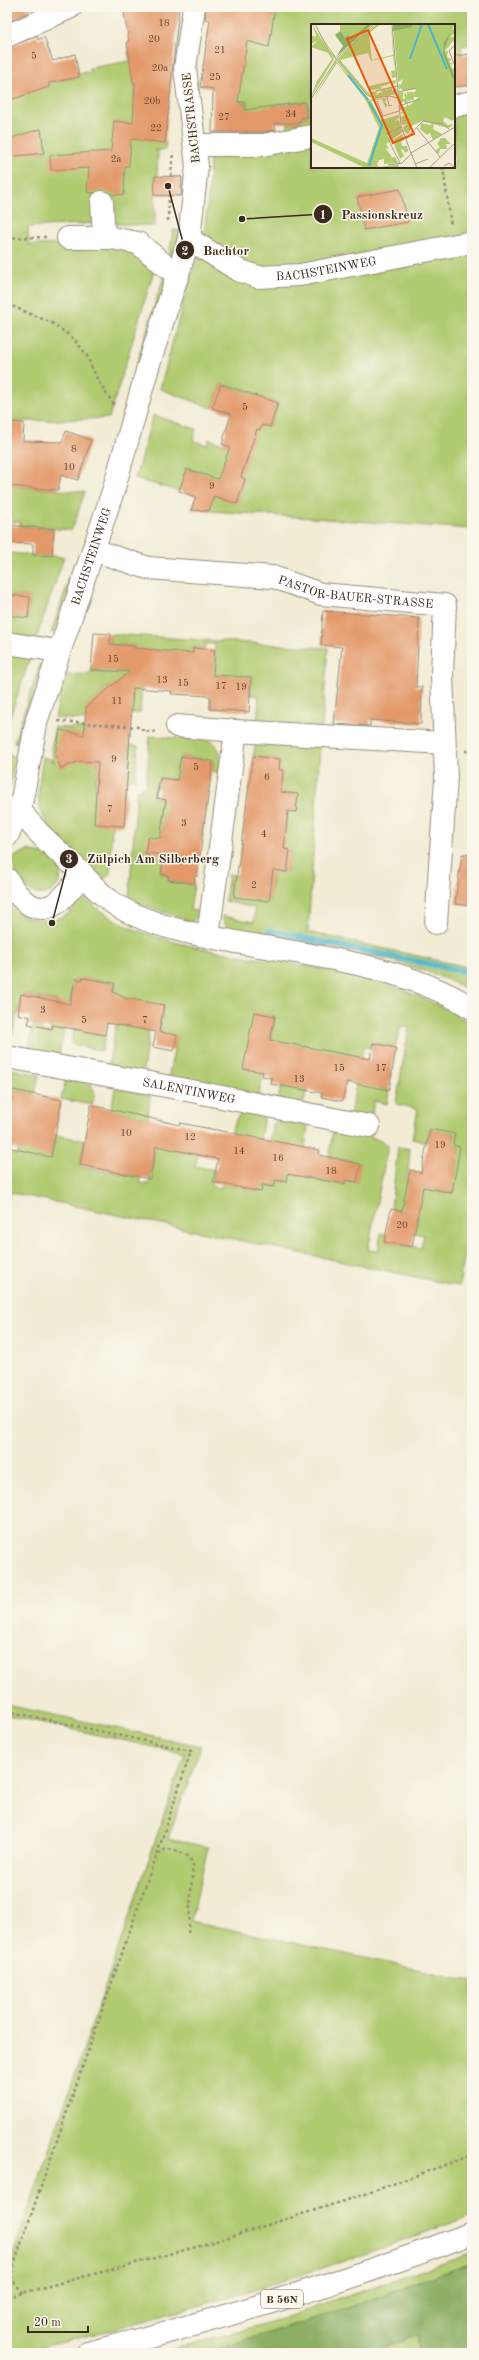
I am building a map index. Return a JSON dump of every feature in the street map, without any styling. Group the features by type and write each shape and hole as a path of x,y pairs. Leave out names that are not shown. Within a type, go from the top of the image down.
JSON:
{"street":[{"path":"7,36 71,7"},
{"name":"BACHSTRASSE","path":"178,276 189,239 197,175 196,145 185,68 194,7"},
{"path":"455,106 472,102"},
{"path":"196,145 263,145 311,136"},
{"path":"102,202 104,238"},
{"path":"68,238 104,238 138,243 178,276"},
{"name":"BACHSTEINWEG","path":"189,239 238,270 258,277 307,274 463,244"},
{"name":"BACHSTEINWEG","path":"7,836 20,810 32,740 58,651 128,443 148,367 178,276"},
{"name":"PASTOR-BAUER-STRASSE","path":"93,550 148,568 273,577 321,594 445,605 442,674 444,743"},
{"path":"7,643 58,651"},
{"path":"168,729 236,731 444,743 446,778 436,923"},
{"path":"208,936 236,731"},
{"path":"20,810 35,831 82,874 102,895 121,908 163,925 208,936 382,971 425,984 472,1008"},
{"path":"7,879 23,901 32,906 44,908 60,900 82,874"},
{"name":"SALENTINWEG","path":"7,1058 166,1086 369,1126"},
{"name":"B 56N","path":"88,2353 221,2318 366,2272 472,2233"}],"path":[{"path":"443,168 463,244"},
{"path":"7,238 68,238"},
{"path":"7,304 52,323 82,346 98,381 116,408"},
{"path":"52,721 139,727 144,732 168,729"},
{"path":"7,1711 191,1751 157,1855 12,2270 12,2279 23,2293"},
{"path":"157,1855 166,1849 174,1850 190,1857 193,1864 188,1936"},
{"path":"7,2297 200,2246 360,2196 472,2155"}],"green space":[{"path":"275,7 472,7 472,12 469,13 472,44 461,46 462,55 455,56 455,24 311,24 311,130 287,135 288,123 300,123 301,118 308,117 306,102 273,106 273,109 245,110 245,102 238,101 235,90 242,73 244,62 235,38 257,41 257,44 266,46"},
{"path":"128,52 148,53 134,99 146,110 143,140 166,142 165,150 158,150 157,176 155,176 155,226 98,223 28,227 29,245 93,243 138,254 155,267 109,418 7,422 7,158 11,157 7,157 7,101 52,81 53,62 57,60 61,81 79,77 78,73 90,72 89,68 130,61"},
{"path":"472,110 472,529 209,511 214,496 237,503 245,479 222,471 218,479 187,469 179,491 135,479 153,415 196,429 193,440 207,445 209,439 249,453 228,426 262,425 270,427 278,403 221,384 212,408 160,389 183,303 204,236 209,188 210,151 311,143 311,168 455,168 455,113"},
{"path":"173,230 182,231 176,259 169,260"},
{"path":"164,276 168,280 121,424 142,345"},
{"path":"7,486 85,492 72,530 20,526 20,522 11,522 11,511 7,510"},
{"path":"7,553 64,557 36,639 7,637 7,615 28,618 30,597 7,595"},
{"path":"75,562 79,564 55,632 51,633"},
{"path":"111,634 328,648 322,727 257,722 259,696 250,695 251,678 212,675 215,644 205,644 205,648 193,648 192,662 174,651 154,650 142,681 140,713 131,713 133,690 106,688 99,697 103,721 55,718 59,698 67,675 90,674 91,670 133,672 134,646 110,644"},
{"path":"7,652 31,655 7,726"},
{"path":"40,664 43,667 18,743 14,742"},
{"path":"55,727 89,729 98,766 128,768 130,745 138,746 135,780 95,778 96,791 112,825 110,873 103,880 56,837 43,815 39,803 38,792 43,757 53,760 54,763 51,748"},
{"path":"150,736 212,741 216,744 220,752 221,760 219,773 212,771 213,761 181,756 177,780 160,778 159,787 155,787 154,798 166,800 164,851 161,874 169,876 168,881 194,884 190,910 202,912 192,922 140,904 129,898 137,791 146,785"},
{"path":"256,743 320,746 308,932 472,968 472,992 447,979 389,960 327,947 239,932 230,929 224,923 222,916 254,922 255,908 225,901 229,874 237,876 269,901 273,871 287,872 288,860 290,860 291,851 281,849 276,792 282,782 283,771 279,770 280,759 253,756"},
{"path":"10,754 15,758 7,802 7,762"},
{"path":"28,850 48,856 61,867 60,882 52,891 44,894 35,893 27,889 16,874 13,865 14,857"},
{"path":"82,897 116,921 139,931 219,952 328,970 371,979 416,995 444,1008 472,1024 472,1218 459,1286 7,1192 7,1153 17,1156 23,1116 51,1157 55,1135 84,1140 80,1167 137,1176 141,1177 140,1183 149,1184 157,1139 175,1150 198,1155 195,1166 215,1170 212,1186 221,1188 230,1136 237,1118 242,1112 264,1117 251,1190 261,1185 274,1187 276,1180 286,1182 293,1145 269,1141 273,1125 277,1120 308,1125 304,1154 305,1177 344,1184 345,1180 357,1182 360,1164 329,1157 333,1129 366,1134 388,1145 368,1250 378,1251 381,1233 386,1235 385,1242 421,1248 424,1235 414,1233 418,1214 391,1209 398,1147 410,1149 407,1184 452,1193 460,1147 453,1145 455,1134 430,1129 427,1142 412,1139 418,1109 396,1104 409,1027 401,1026 395,1047 373,1043 372,1048 363,1047 361,1060 338,1053 327,1052 267,1059 275,1016 254,1013 264,1072 258,1097 168,1079 177,1036 159,1032 164,1005 128,1026 149,1031 142,1075 108,1068 121,997 113,996 115,983 83,978 82,980 75,979 58,1059 28,1054 33,1025 42,1027 41,1032 49,1034 57,1001 22,994 9,1049 7,1049 7,904 12,909 25,916 40,920 48,920 68,914"},
{"path":"74,1029 105,1035 102,1051 71,1044"},
{"path":"7,1068 39,1075 35,1094 13,1090 7,1121"},
{"path":"358,1075 365,1085 389,1090 387,1104 374,1101 371,1119 350,1115"},
{"path":"66,1078 91,1084 95,1093 92,1105 61,1099"},
{"path":"308,1085 303,1105 278,1101 281,1086"},
{"path":"115,1088 150,1095 148,1118 111,1110"},
{"path":"7,1705 201,1746 168,1839 208,1847 191,1921 472,1981 472,2215 416,2236 247,2292 75,2339 18,2353 7,2353 7,2272 185,1754 7,1715"},
{"path":"472,2253 472,2263 326,2315 203,2353 160,2353 281,2319"},
{"path":"472,2263 472,2353 419,2353 418,2335 371,2353 203,2353 326,2315"},
{"path":"418,2335 419,2353 371,2353"}],"building":[{"path":"7,7 27,7 29,12 7,22"},
{"path":"123,7 179,7 165,143 131,139 129,166 125,166 124,195 111,194 102,190 94,193 87,192 89,168 51,170 50,155 111,151 114,121 133,123 135,83 133,83 127,42 129,41"},
{"path":"206,7 275,7 269,47 247,41 238,102 245,102 245,110 305,102 308,117 301,118 300,123 275,123 276,130 262,132 212,132 213,89 200,87 210,20 205,19"},
{"path":"37,36 38,40 44,37 53,61 75,54 79,77 49,83 49,87 7,101 7,48"},
{"path":"472,54 472,85 455,87 455,56"},
{"path":"41,129 44,153 7,157 7,139"},
{"path":"155,176 182,177 181,196 154,195"},
{"path":"400,189 408,222 364,230 357,197"},
{"path":"221,384 278,403 270,427 262,425 260,430 257,429 241,477 245,479 237,504 214,496 209,511 191,510 196,497 179,491 187,469 218,479 230,447 222,444 231,414 212,408"},
{"path":"7,422 24,423 23,441 62,442 66,431 91,440 78,480 61,475 58,490 7,486"},
{"path":"7,525 54,529 52,556 33,555 33,544 7,543"},
{"path":"7,595 30,597 28,618 7,615"},
{"path":"323,611 419,618 416,687 422,687 421,724 370,720 370,726 334,724 342,647 321,645"},
{"path":"94,633 111,634 110,644 134,646 134,648 193,653 193,648 215,650 213,675 251,677 249,712 210,709 210,696 171,694 172,691 133,688 124,826 94,824 98,762 79,761 61,769 55,754 60,730 84,735 86,707 129,672 91,670"},
{"path":"181,756 213,761 197,876 195,876 194,884 168,880 169,876 161,874 164,855 145,853 148,837 160,838 166,800 157,798 160,778 177,780"},
{"path":"253,756 280,759 279,770 283,770 281,792 298,794 296,812 288,811 284,849 290,850 287,872 273,870 269,901 234,897"},
{"path":"462,854 472,855 472,906 455,904"},
{"path":"83,978 115,983 113,992 125,998 164,1005 159,1032 177,1035 174,1051 153,1047 156,1032 107,1023 105,1035 53,1025 52,1029 28,1024 30,1017 18,1014 21,994 70,1004 75,979 82,980"},
{"path":"254,1012 275,1016 270,1040 370,1059 373,1043 396,1048 389,1090 347,1082 342,1101 321,1097 322,1093 271,1084 272,1078 262,1076 263,1072 243,1069"},
{"path":"13,1090 62,1100 51,1157 7,1147 7,1121"},
{"path":"91,1105 180,1125 180,1123 320,1150 319,1155 361,1164 357,1182 345,1180 345,1184 287,1174 286,1182 276,1180 274,1187 262,1185 261,1192 213,1182 218,1159 156,1146 150,1179 80,1165"},
{"path":"430,1129 455,1134 453,1145 460,1147 452,1193 423,1187 412,1247 384,1242 391,1209 402,1211 410,1170 421,1173"}],"waterway":[{"path":"269,931 472,973"}],"place":[{"name":"Bachtor","path":"168,186"},
{"name":"Passionskreuz","path":"242,219"},
{"name":"Zülpich Am Silberberg","path":"52,923"}]}
